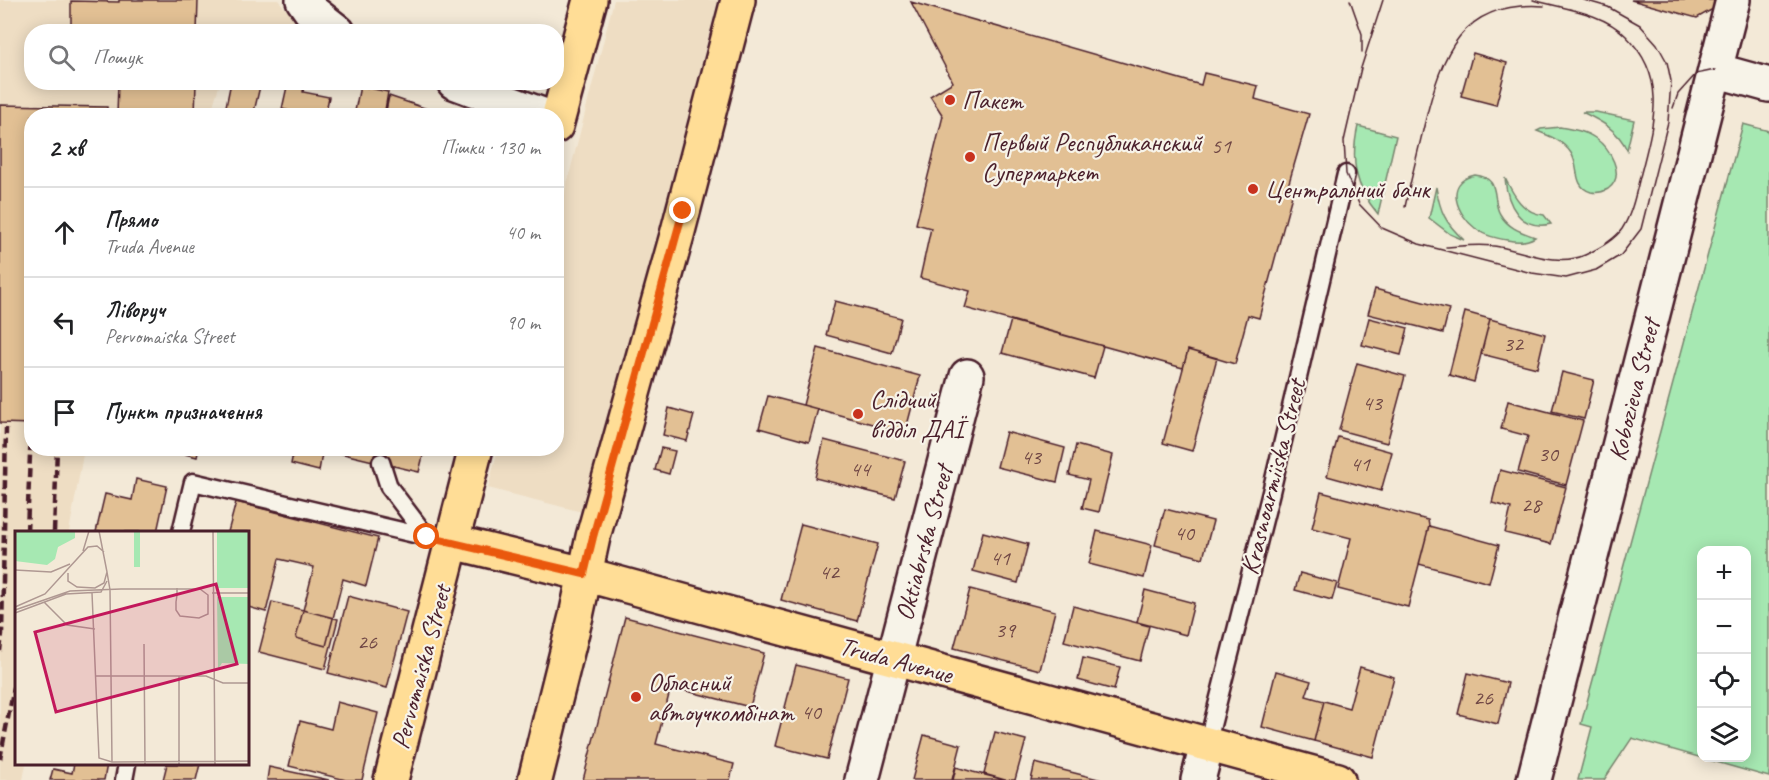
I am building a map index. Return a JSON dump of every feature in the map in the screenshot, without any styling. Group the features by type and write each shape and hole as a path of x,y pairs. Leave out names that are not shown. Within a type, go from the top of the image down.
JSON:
{"main road":[{"path":"564,87 590,0"},
{"path":"535,780 576,616 593,537 677,235 738,0"},
{"path":"558,108 563,90"},
{"name":"Pervomaiska Street","path":"391,780 440,540 473,456"},
{"name":"Truda Avenue","path":"440,540 584,574 1338,780"}],"street":[{"path":"303,0 310,10 328,24"},
{"name":"Kobozieva Street","path":"1534,780 1733,0"},
{"path":"1715,70 1769,85"},
{"path":"475,90 522,108"},
{"name":"Oktiabrska Street","path":"862,780 967,376"},
{"name":"Krasnoarmiiska Street","path":"1197,780 1207,745"}],"lane":[{"name":"Krasnoarmiiska Street","path":"1207,745 1271,492 1346,174"},
{"path":"381,462 390,487 440,540"},
{"path":"182,531 193,482 440,540"},
{"path":"124,780 127,765"}],"shaded area":[{"path":"0,0 278,0 300,24 24,24 24,90 218,90 212,108 24,108 24,456 83,456 69,531 15,531 15,765 26,765 23,780 0,780"},
{"path":"614,0 718,0 586,513 488,488 496,456 564,456 564,195"}],"green space":[{"path":"1582,112 1596,112 1634,120 1627,150 1614,132"},
{"path":"1743,124 1769,131 1769,777 1716,762 1751,762 1751,546 1697,546 1697,757 1632,738 1604,780 1578,780 1592,727 1581,724"},
{"path":"1358,126 1396,136 1378,214 1364,194 1356,173 1355,151"},
{"path":"1560,127 1587,134 1606,148 1616,169 1616,177 1608,189 1602,192 1591,192 1585,189 1581,185 1574,158 1568,149 1556,139 1537,131"},
{"path":"1475,175 1489,180 1494,190 1497,208 1507,223 1535,237 1529,240 1510,241 1483,233 1469,223 1459,208 1456,191 1459,184"},
{"path":"1505,178 1525,207 1544,215 1551,224 1531,224 1517,214 1509,198"},
{"path":"1436,187 1444,216 1464,240 1450,234 1429,218"}],"building":[{"path":"119,0 198,0 197,24 71,24 71,1 119,2"},
{"path":"1631,0 1716,0 1713,9 1697,18"},
{"path":"911,2 1201,85 1204,73 1258,86 1255,99 1309,114 1288,186 1294,188 1259,318 1248,315 1235,364 1188,350 1183,368 965,308 970,291 920,278 931,228 916,224 943,116 930,96 953,82"},
{"path":"1473,53 1507,63 1496,105 1461,96"},
{"path":"118,90 196,90 195,108 117,108"},
{"path":"229,90 259,90 255,108 226,108"},
{"path":"286,90 303,90 303,92 329,97 327,108 282,108"},
{"path":"359,90 388,92 385,108 356,108"},
{"path":"389,96 424,108 387,108"},
{"path":"0,105 107,107 24,108 24,424 0,423"},
{"path":"1375,289 1449,309 1443,333 1368,314"},
{"path":"835,301 901,318 892,353 826,335"},
{"path":"1465,312 1490,319 1474,382 1449,375"},
{"path":"1369,318 1408,328 1401,355 1362,345"},
{"path":"1490,319 1545,334 1537,368 1481,354"},
{"path":"1011,320 1103,346 1094,378 1002,353"},
{"path":"818,348 920,376 905,433 803,405"},
{"path":"1188,350 1217,358 1192,451 1163,443"},
{"path":"1357,363 1405,376 1387,443 1339,430"},
{"path":"1562,372 1594,380 1584,419 1552,411"},
{"path":"768,396 818,409 809,442 759,428"},
{"path":"1508,401 1583,421 1566,485 1518,472 1528,436 1501,429"},
{"path":"669,408 694,415 687,441 663,435"},
{"path":"1006,432 1065,448 1057,482 997,467"},
{"path":"1338,437 1392,452 1381,491 1327,476"},
{"path":"824,440 905,461 895,498 815,478"},
{"path":"1076,445 1113,455 1099,512 1082,508 1089,480 1069,475"},
{"path":"661,448 675,451 669,474 655,470"},
{"path":"292,456 322,456 319,471 291,464"},
{"path":"352,456 423,456 419,472"},
{"path":"1500,470 1566,487 1551,544 1505,533 1511,508 1492,503"},
{"path":"136,479 167,486 157,531 96,531 105,494 132,500"},
{"path":"1321,492 1428,520 1429,526 1408,607 1338,589 1351,538 1312,528"},
{"path":"236,502 378,538 366,586 343,579 326,646 296,638 314,567 279,559 266,612 249,607 249,531 228,531"},
{"path":"1165,509 1213,521 1203,558 1155,545"},
{"path":"801,524 878,544 857,621 781,600"},
{"path":"1429,526 1499,545 1489,583 1419,564"},
{"path":"1097,531 1152,545 1144,578 1089,564"},
{"path":"983,532 1028,544 1018,583 973,571"},
{"path":"1300,573 1337,583 1332,600 1295,590"},
{"path":"970,589 1055,611 1040,670 954,648"},
{"path":"1145,590 1194,603 1186,635 1137,622"},
{"path":"348,596 407,612 387,688 328,673"},
{"path":"272,602 338,619 325,669 259,652"},
{"path":"1073,606 1149,626 1140,661 1064,641"},
{"name":"Обласний автоучкомбінат","path":"625,617 764,653 750,707 671,687 656,744 734,764 730,780 583,780"},
{"path":"1083,658 1120,667 1114,690 1078,680"},
{"path":"796,665 848,678 827,759 775,746"},
{"path":"1360,667 1394,677 1373,757 1314,741 1324,701 1349,708"},
{"path":"1276,671 1311,681 1306,696 1324,701 1314,741 1262,727"},
{"path":"1468,673 1508,683 1498,724 1458,714"},
{"path":"337,702 378,713 362,780 346,780 289,766 300,721 331,729"},
{"path":"995,732 1026,740 1015,780 1005,780 984,774"},
{"path":"924,735 961,745 952,780 912,780"},
{"path":"1035,763 1102,780 1031,780"},
{"path":"74,765 107,765 104,780 50,780 53,769 72,773"},
{"path":"167,765 200,765 196,780 163,780"},
{"path":"269,767 329,780 267,780"},
{"path":"956,767 973,772 1005,780 953,780"}],"tram line":[{"path":"1350,0 1362,34 1362,52"},
{"path":"1383,0 1361,68 1344,141 1346,174 1359,204 1382,228 1419,244 1532,273 1566,278 1596,270 1621,255 1641,229 1668,122 1671,81 1667,62 1657,44 1640,25 1608,7 1584,0"},
{"path":"1446,247 1487,245 1553,259 1575,258 1595,250 1615,237 1622,229 1632,209 1653,118 1653,84 1648,68 1626,36 1606,22 1582,12 1533,0"},
{"path":"1405,207 1439,74 1460,36 1474,22 1493,12 1516,6 1544,6"},
{"path":"1673,108 1678,94 1696,74 1715,70"}],"railway":[{"path":"0,651 6,428"},
{"path":"27,531 30,456"},
{"path":"54,531 57,456"},
{"path":"0,759 15,682"}],"place":[{"name":"Пакет","path":"950,100"},
{"name":"Первый Республиканский Супермаркет","path":"970,157"},
{"name":"Центральний банк","path":"1253,189"},
{"name":"Слідчий відділ ДАЇ","path":"858,414"},
{"name":"Обласний автоучкомбінат","path":"636,697"}],"route":[{"path":"427,537 584,574 683,211"}]}
